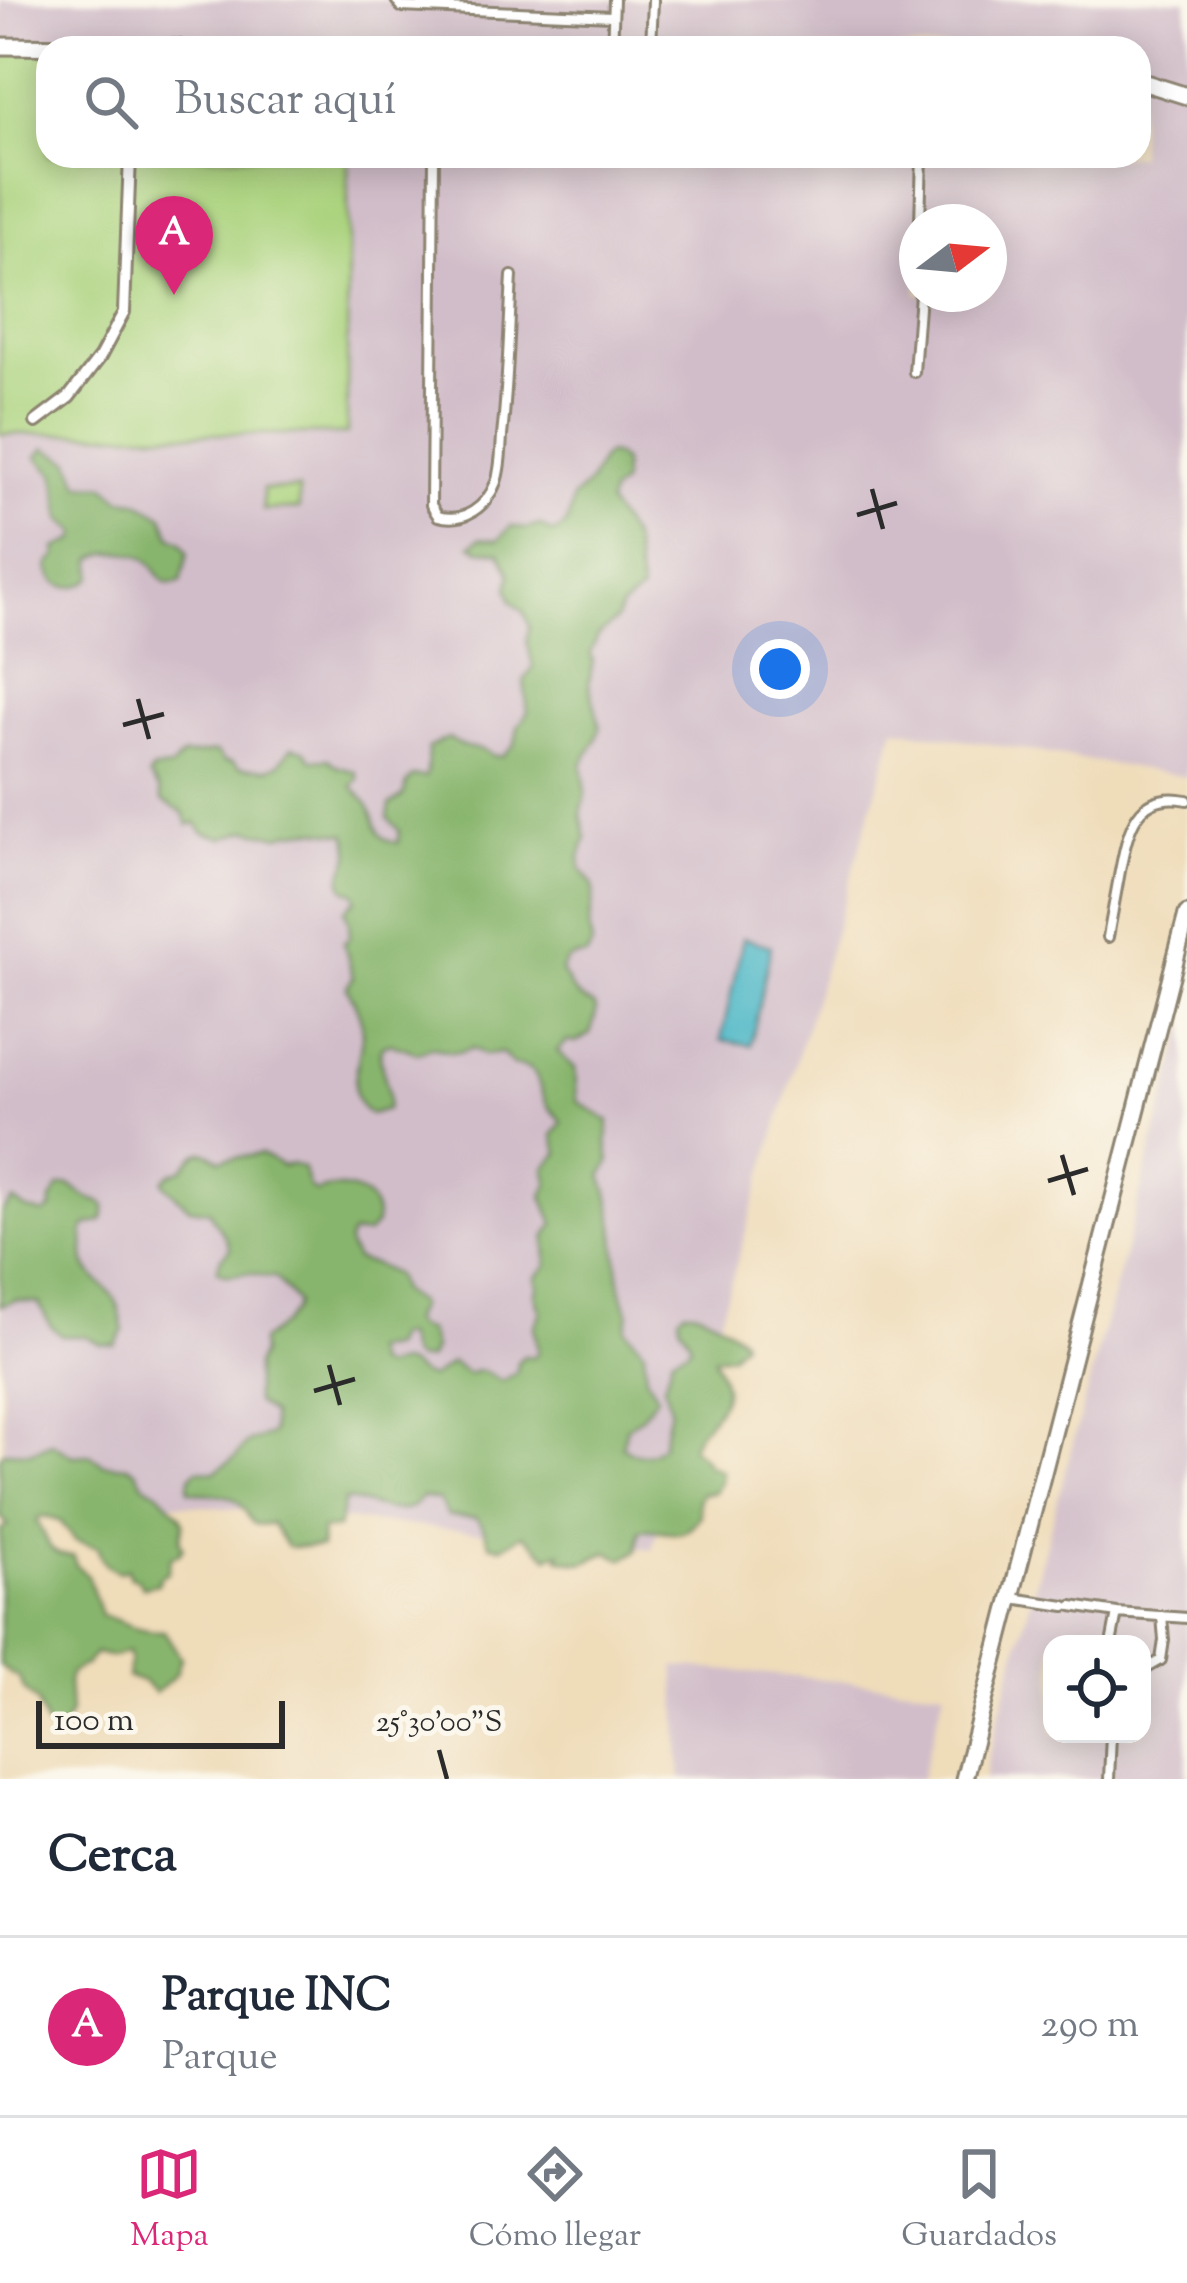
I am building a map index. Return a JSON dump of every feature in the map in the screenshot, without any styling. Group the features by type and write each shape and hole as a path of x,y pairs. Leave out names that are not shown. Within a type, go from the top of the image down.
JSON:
{"street":[{"path":"0,46 36,46"},
{"path":"1151,85 1187,96"},
{"path":"37,422 69,397 100,356 124,311 130,168"},
{"path":"964,1779 1187,914"}],"lane":[{"path":"396,0 400,7 613,16"},
{"path":"612,36 614,0"},
{"path":"652,36 653,0"},
{"path":"434,168 431,505 438,516 453,520 472,514 496,481 506,405 512,276"},
{"path":"921,204 922,168"},
{"path":"914,372 919,312"},
{"path":"1108,937 1132,823 1157,801 1187,800"},
{"path":"1010,1598 1187,1618"},
{"path":"1113,1635 1117,1613"},
{"path":"1151,1666 1161,1660 1162,1616"},
{"path":"1109,1779 1111,1743"}],"shaded area":[{"path":"0,0 1187,0 1187,777 895,728 652,1549 5,1487 0,1286"},
{"path":"1187,1020 1187,1779 985,1779 988,1758"},
{"path":"675,1666 945,1690 921,1779 681,1779"}],"green space":[{"path":"0,46 36,48 36,168 348,168 347,434 0,434"},
{"path":"45,448 71,461 80,485 105,485 121,499 137,501 163,516 171,536 188,552 181,582 165,582 144,558 122,552 93,559 93,577 79,585 65,586 54,580 49,564 57,556 56,548 76,540 77,532 62,519 55,474 37,457"},
{"path":"607,454 623,463 622,484 611,493 608,504 632,539 641,592 621,608 590,653 589,683 600,727 582,765 586,793 581,813 586,838 580,857 581,869 594,891 592,945 586,956 567,961 561,972 596,1014 590,1034 575,1043 568,1041 557,1051 575,1068 577,1101 609,1121 610,1162 602,1176 629,1313 626,1329 644,1350 646,1378 657,1395 627,1427 622,1446 642,1454 662,1445 670,1408 664,1386 672,1357 688,1349 691,1342 679,1316 684,1310 699,1312 742,1342 730,1355 714,1357 723,1396 691,1447 707,1465 722,1471 721,1481 714,1492 702,1493 700,1516 693,1525 674,1533 640,1530 637,1551 623,1559 608,1552 580,1563 559,1558 561,1552 548,1556 523,1534 502,1547 490,1545 476,1518 448,1516 439,1500 421,1497 414,1506 394,1511 344,1500 338,1528 322,1530 321,1547 287,1547 271,1523 253,1523 234,1499 189,1487 198,1469 215,1472 249,1441 272,1433 271,1414 255,1402 255,1365 261,1354 260,1341 283,1324 296,1302 275,1277 217,1270 230,1249 227,1239 210,1211 190,1208 163,1181 199,1153 220,1160 261,1154 282,1166 303,1168 309,1187 316,1192 337,1188 365,1196 376,1224 368,1234 352,1234 349,1247 356,1260 395,1275 400,1291 417,1303 411,1321 428,1331 433,1348 429,1359 417,1360 410,1356 404,1336 396,1337 391,1348 371,1350 375,1365 405,1364 431,1378 451,1363 469,1374 482,1371 502,1381 517,1372 524,1356 534,1357 538,1351 534,1327 541,1312 536,1278 547,1266 546,1238 554,1224 543,1196 549,1184 545,1168 559,1153 553,1136 562,1122 544,1100 530,1069 513,1065 502,1053 432,1047 418,1053 390,1043 382,1046 380,1054 387,1109 370,1114 356,1096 362,1024 347,988 353,977 344,943 350,937 345,910 357,899 342,881 350,853 347,834 314,830 279,836 247,830 224,838 204,833 196,823 188,825 184,813 162,801 149,776 154,770 171,768 182,756 216,752 239,767 268,769 279,764 292,747 304,750 312,760 328,759 356,772 358,779 352,786 367,803 384,838 398,843 399,830 388,818 390,805 403,796 413,776 427,774 428,748 448,738 502,756 515,744 518,727 528,712 524,681 533,667 529,625 512,601 511,575 500,552 471,545 480,538 498,540 511,526 540,525 552,533 563,528 573,498 590,482"},
{"path":"263,489 299,489 299,509 263,510"},
{"path":"68,1185 105,1206 102,1221 86,1226 83,1233 84,1258 119,1308 124,1330 115,1345 86,1336 62,1336 39,1303 15,1300 0,1306 2,1212 13,1201 44,1214 51,1209 59,1187"},
{"path":"52,1443 73,1456 90,1455 104,1464 136,1470 143,1484 158,1492 184,1523 183,1547 171,1557 168,1572 158,1584 142,1587 127,1569 120,1572 108,1566 98,1548 75,1540 60,1521 44,1516 37,1520 51,1549 74,1556 88,1576 101,1615 164,1631 181,1658 176,1674 155,1693 127,1677 128,1652 113,1657 96,1653 71,1673 70,1713 62,1728 54,1729 46,1726 37,1702 18,1676 0,1665 0,1530 8,1525 0,1516 0,1457 4,1451 30,1452"}],"water":[{"path":"743,938 771,946 751,1045 721,1040"}],"place":[{"name":"Parque INC","path":"174,295"}]}
